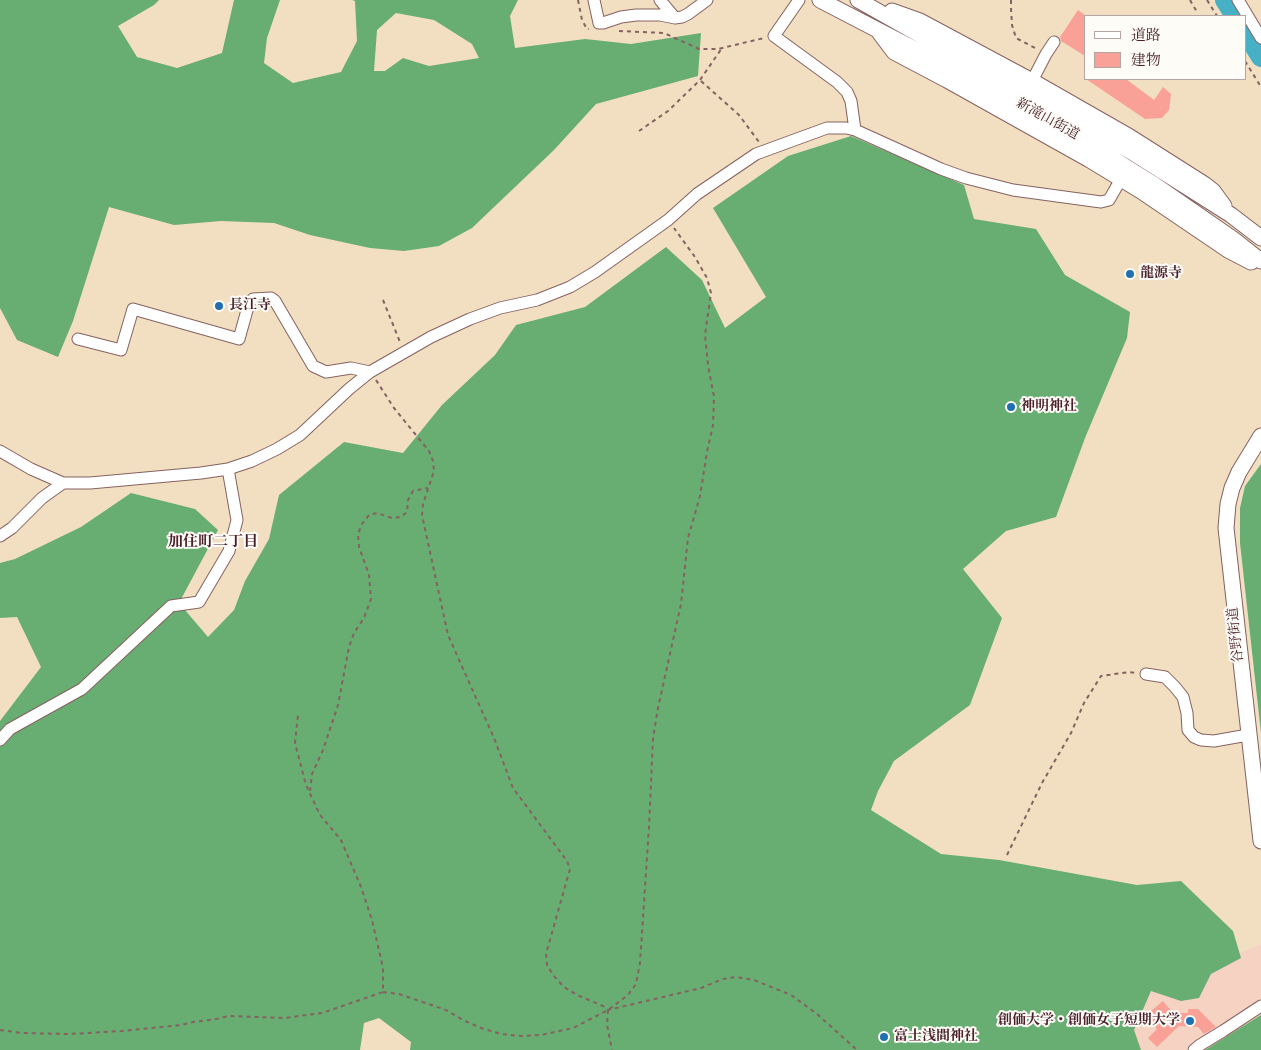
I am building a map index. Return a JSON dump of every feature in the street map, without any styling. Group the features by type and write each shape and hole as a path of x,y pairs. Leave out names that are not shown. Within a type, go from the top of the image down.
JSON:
{"main road":[{"name":"新滝山街道","path":"820,0 1000,94 1096,148 1152,183 1261,261"},
{"name":"新滝山街道","path":"859,0 1133,153 1231,215 1261,238"},
{"path":"859,0 920,21 1032,81 1130,137 1204,184 1213,191 1231,215"},
{"path":"879,32 894,52 1090,160 1180,216 1228,250 1261,268"},
{"name":"谷野街道","path":"1261,436 1239,472 1232,488 1228,504 1226,528 1261,841"}],"street":[{"path":"594,0 599,22 603,23 621,17 636,15 682,17 707,0"},
{"path":"660,0 675,18"},
{"path":"799,0 774,36 837,82 847,92 851,101 855,130"},
{"path":"1238,0 1261,38"},
{"path":"1032,81 1054,42"},
{"path":"0,451 31,469 63,483 201,474 228,469 252,461 277,450 300,435 370,372 404,352 470,318 500,308 537,300 570,287 595,272 668,220 697,194 756,154 827,128 855,130 941,169 966,178 1013,190 1101,202 1109,200 1121,179"},
{"path":"78,339 121,350 133,309 239,339 249,303 253,299 271,298 276,301 313,366 326,372 351,368 370,372"},
{"path":"0,740 10,729 82,689 171,606 199,602 229,551 237,520 228,469"},
{"path":"0,536 12,528 42,498 63,483"},
{"path":"1146,674 1165,678 1175,686 1183,697 1187,713 1188,730 1194,736 1201,740 1214,741 1248,735"},
{"path":"1194,1050 1261,1006"}],"path":[{"path":"578,0 582,20 587,29 597,30"},
{"path":"1011,0 1012,25 1016,38 1046,54"},
{"path":"1190,0 1197,12"},
{"path":"1207,0 1216,15"},
{"path":"616,30 664,33 699,49 722,48 774,36"},
{"path":"639,131 668,111 700,80 722,48"},
{"path":"1246,63 1261,87"},
{"path":"700,80 739,115 765,150"},
{"path":"0,1030 22,1033 69,1034 181,1025 216,1020 229,1016 284,1018 322,1013 383,992 400,994 446,1010 481,1028 500,1034 520,1036 541,1035 573,1028 608,1010 628,995 636,984 640,963 653,738 681,604 688,538 700,496 707,452 714,425 714,397 705,335 711,293 707,278 695,257 668,220"},
{"path":"383,300 404,352"},
{"path":"370,372 394,408 428,451 433,461 434,471 423,504 422,515 448,636 494,738 513,788 567,861 570,869 546,954 547,965 564,987 608,1010"},
{"path":"310,794 312,774 323,750 338,705 349,647 354,633 364,618 370,599 368,575 359,547 358,534 362,524 369,516 377,513 392,518 401,517 407,512 408,500 413,491 428,488"},
{"path":"1007,855 1084,703 1101,676 1129,672 1146,674"},
{"path":"298,715 295,743 306,785 320,814 341,840 361,887 372,920 381,958 383,992"},
{"path":"608,1010 701,988 723,979 736,977 754,980 791,996 817,1014 858,1050"},
{"path":"608,1010 607,1025 612,1050"}],"shaded area":[{"name":"創価大学・創価女子短期大学","path":"1261,944 1261,1050 1086,1050 1151,991"}],"green space":[{"path":"0,0 159,0 154,5 118,26 137,57 177,68 222,53 234,0 280,0 267,38 264,63 293,83 341,72 357,41 355,1 352,0 518,0 510,16 515,48 585,39 631,44 701,33 698,76 596,104 554,150 472,228 439,246 404,251 370,248 310,235 274,223 221,221 174,225 109,207 73,321 58,357 17,340 0,308","holes":["396,13 434,20 472,44 479,58 429,66 403,58 385,71 374,71 377,30"]},
{"path":"851,136 964,185 974,219 1036,229 1065,275 1130,312 1127,338 1085,438 1056,517 1006,531 963,569 1002,618 970,705 894,761 878,791 871,810 941,854 999,860 1137,885 1181,881 1233,931 1241,958 1211,974 1199,998 1181,1001 1151,991 1134,1030 1141,1050 410,1050 411,1042 379,1018 364,1023 360,1050 0,1050 0,721 41,667 17,617 0,618 0,563 15,559 81,527 131,493 195,509 218,530 179,603 208,637 234,610 245,581 269,539 279,495 344,442 403,453 442,405 495,355 516,325 585,307 666,247 702,280 725,328 766,297 713,208 788,156"},
{"path":"1261,464 1261,733 1240,543 1240,508 1245,486"},
{"path":"1261,1015 1261,1050 1205,1050"}],"building":[{"path":"1078,10 1085,15 1084,55 1061,41 1060,37"},
{"path":"1087,80 1127,80 1154,100 1163,87 1171,94 1169,110 1162,118 1145,119"},
{"path":"1163,1001 1173,1013 1188,1013 1188,1009 1198,1009 1216,1027 1204,1034 1198,1027 1179,1026 1157,1047 1148,1038 1157,1029 1145,1016"}],"waterway":[{"path":"1225,0 1234,15"},
{"path":"1246,33 1261,57"}],"place":[{"name":"龍源寺","path":"1130,274"},
{"name":"長江寺","path":"219,306"},
{"name":"神明神社","path":"1011,407"},
{"name":"創価大学・創価女子短期大学","path":"1190,1021"},
{"name":"富士浅間神社","path":"884,1037"}],"district":[{"name":"加住町二丁目","path":"213,543"}]}
